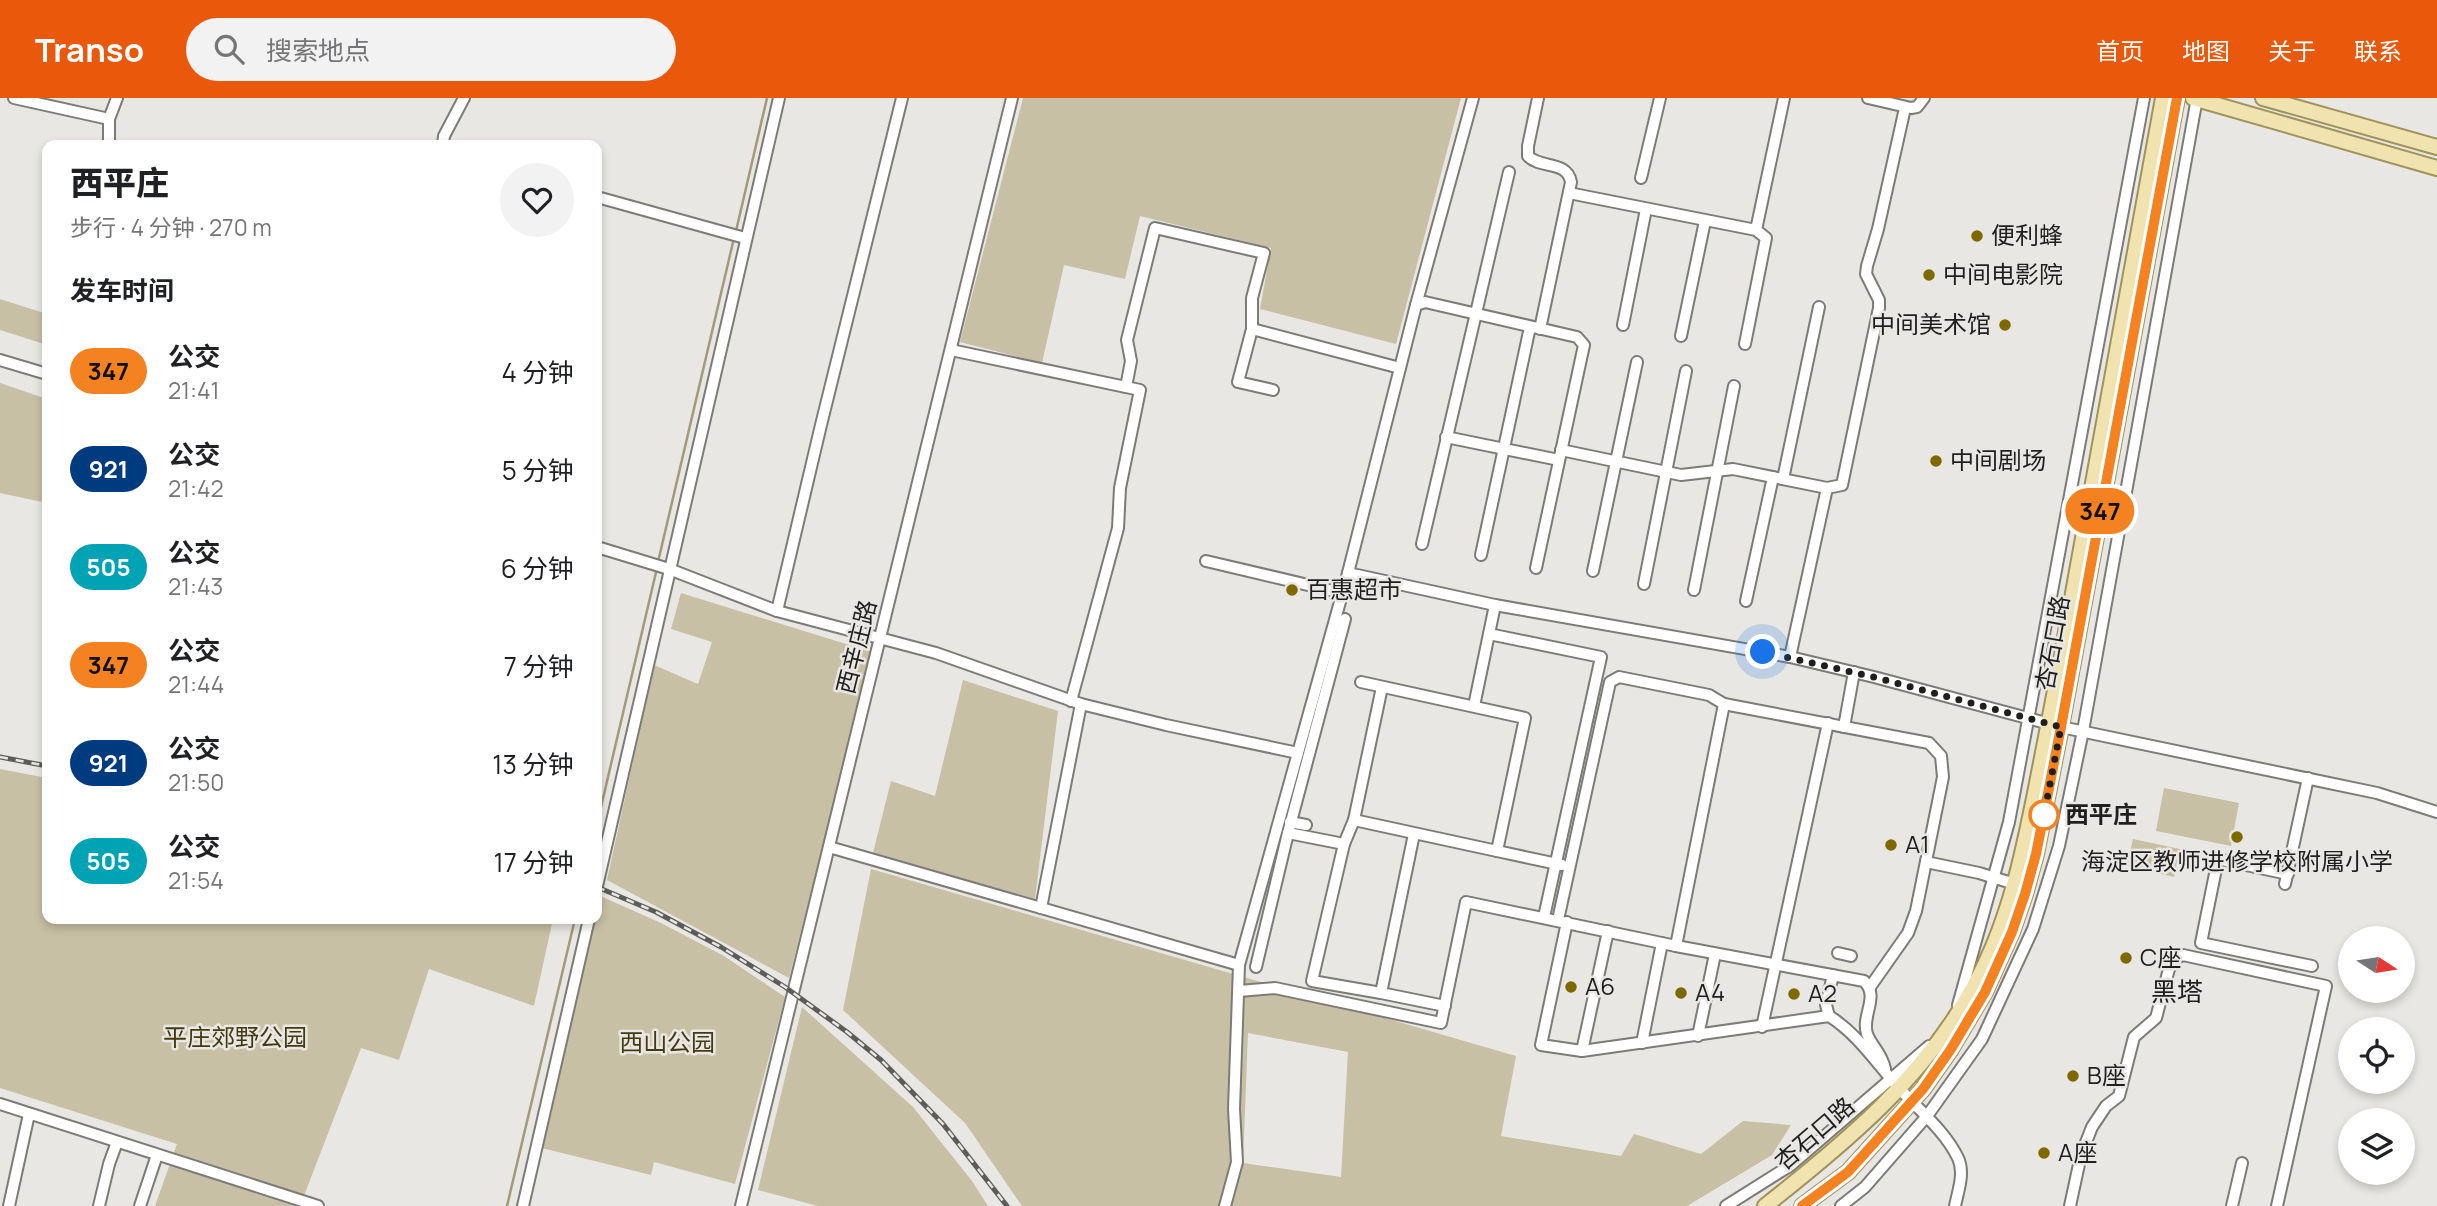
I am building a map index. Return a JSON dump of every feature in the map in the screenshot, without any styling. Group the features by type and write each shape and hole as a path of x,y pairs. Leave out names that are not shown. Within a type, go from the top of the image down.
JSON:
{"main road":[{"name":"杏石口路","path":"1802,1206 1848,1172 1913,1102 1951,1049 1985,992 2012,932 2036,854 2055,726 2103,460 2163,98"},
{"name":"杏石口路","path":"2103,460 2177,98"},
{"path":"2195,98 2437,168"},
{"path":"2263,98 2437,147"},
{"name":"杏石口路","path":"1765,1206 1829,1156 1892,1079 1948,1030 1989,958 2015,884 2055,726"}],"street":[{"path":"14,98 109,119"},
{"path":"109,140 109,119 114,112 117,98"},
{"path":"444,140 464,98"},
{"path":"602,864 779,98"},
{"path":"777,611 902,98"},
{"name":"西辛庄路","path":"741,1206 1012,98"},
{"path":"1225,1206 1237,1162 1234,1109 1240,965 1348,573 1416,305 1473,98"},
{"path":"1481,555 1571,182 1567,171 1536,162 1528,156 1538,98"},
{"path":"1641,178 1660,98"},
{"path":"1756,230 1784,98"},
{"path":"1868,98 1905,108 1917,107 1924,98"},
{"name":"杏石口路","path":"1948,1030 1962,992 2009,822 2144,98"},
{"name":"杏石口路","path":"1841,1206 1865,1187 1927,1116 1982,1040 2033,929 2059,846 2084,731 2195,98"},
{"path":"1446,437 1616,461 1681,475 1733,469 1827,488 1842,485 1877,324 1879,299 1866,274 1867,266 1905,108"},
{"path":"1422,544 1508,172"},
{"path":"1569,193 1756,230 1766,238 1745,344"},
{"path":"602,198 745,238"},
{"path":"1623,325 1646,209"},
{"path":"1681,336 1705,221"},
{"path":"1126,387 1131,361 1127,340 1155,228 1264,253 1252,298 1252,329 1238,382 1273,390"},
{"path":"1416,305 1425,302 1577,337 1584,345 1536,569"},
{"path":"1746,601 1819,307"},
{"path":"1252,329 1400,368"},
{"path":"951,350 1140,390 1120,488 1118,528 1088,631 1041,908"},
{"path":"0,360 42,373"},
{"path":"1593,571 1637,362"},
{"path":"1644,584 1686,371"},
{"path":"1694,590 1734,386"},
{"path":"2103,460 2129,471"},
{"path":"1790,657 1827,488"},
{"path":"602,549 669,569 777,611 936,653 1076,702 1166,725 1298,753"},
{"path":"1206,561 1342,593"},
{"path":"1348,573 1495,605 1790,657 2055,726 2377,793 2437,812"},
{"path":"1474,706 1495,605"},
{"path":"1256,967 1289,827 1345,619"},
{"path":"1489,634 1601,657 1544,917"},
{"path":"1844,727 1854,672"},
{"path":"1829,1016 1582,1051 1541,1045 1569,866 1610,682 1619,677 1709,695 1724,704 1929,743 1941,755 1943,777 1916,911 1908,933 1870,987"},
{"path":"1361,682 1530,719 1497,851"},
{"path":"1382,687 1354,820 1345,844 1312,981 1445,1006"},
{"path":"1676,946 1724,704"},
{"path":"1762,1027 1828,723"},
{"path":"2308,779 2287,879 2218,859 2201,943 2312,966"},
{"path":"1354,820 1569,866"},
{"path":"1289,827 1306,825"},
{"path":"1289,827 1345,844"},
{"path":"1381,993 1414,834"},
{"path":"830,847 1240,965"},
{"path":"1926,862 2015,884"},
{"path":"1238,991 1275,988 1441,1023 1466,901 1715,954 1864,981 1870,987 1872,995 1867,1015 1867,1034 1883,1058 1892,1079"},
{"path":"523,1206 588,924"},
{"path":"1582,1051 1608,931"},
{"path":"1642,1043 1662,943"},
{"path":"1838,953 1851,956"},
{"path":"1698,1036 1715,954"},
{"path":"2070,1206 2081,1155 2092,1127 2106,1106 2119,1096 2134,1037 2156,1018 2169,969 2176,958 2183,955 2326,986 2277,1206"},
{"path":"1833,975 1826,1005 1829,1016 1857,1037 1877,1065 1927,1116 1959,1159 1961,1175 1955,1206"},
{"path":"1726,1206 1791,1165 1892,1079"},
{"path":"0,1104 318,1206"},
{"path":"9,1206 29,1114"},
{"path":"99,1206 117,1142"},
{"path":"140,1206 157,1154"},
{"path":"2232,1206 2242,1163"}],"green space":[{"path":"1023,98 1461,98 1396,344 1260,309 1271,248 1140,216 1125,279 1064,265 1042,363 960,342"},
{"path":"0,299 42,312 42,343 0,330"},
{"path":"0,383 42,397 42,502 0,493"},
{"path":"681,593 872,652 789,978 607,880 654,665 698,684 712,642 671,629"},
{"path":"963,680 1058,711 1035,899 873,853 891,781 935,796"},
{"name":"平庄郊野公园","path":"0,769 42,777 42,924 552,924 534,1006 429,969 399,1060 361,1048 300,1206 155,1206 177,1144 0,1088"},
{"path":"2164,788 2239,803 2231,846 2156,831"},
{"path":"2133,839 2180,849 2174,877 2127,866"},
{"path":"871,869 1516,1056 1501,1136 1621,1156 1634,1134 1701,1154 1743,1121 1791,1125 1772,1155 1687,1206 1022,1206 965,1123 843,1010","holes":["1248,1033 1348,1052 1341,1177 1243,1163"]},
{"name":"西山公园","path":"602,897 661,923 724,956 785,997 735,1184 654,1162 651,1175 542,1148 581,953 590,924 602,924"},
{"path":"802,1007 913,1107 972,1181 988,1206 818,1206 758,1190"}],"waterway":[{"path":"736,231 767,98"},
{"path":"658,562 734,238"},
{"path":"602,803 657,568"},
{"path":"507,1206 574,924"}],"railway":[{"path":"0,757 42,765"},
{"path":"602,889 656,912 721,947 785,987 847,1032 881,1060 943,1124 1007,1206"}],"bus line":[{"name":"347","path":"1802,1206 1848,1172 1923,1089 1985,992 2012,932 2025,894 2036,854 2061,727 2177,98"}],"place":[{"name":"便利蜂","path":"1977,236"},
{"name":"中间电影院","path":"1929,275"},
{"name":"中间美术馆","path":"2005,325"},
{"name":"中间剧场","path":"1936,461"},
{"name":"百惠超市","path":"1292,590"},
{"name":"西平庄","path":"2044,815"},
{"name":"海淀区教师进修学校附属小学","path":"2237,837"},
{"name":"A1","path":"1891,845"},
{"name":"C座","path":"2126,958"},
{"name":"A6","path":"1571,987"},
{"name":"A4","path":"1681,993"},
{"name":"A2","path":"1794,994"},
{"name":"B座","path":"2073,1076"},
{"name":"A座","path":"2044,1153"}],"district":[{"name":"黑塔","path":"2177,992"}],"route":[{"path":"1763,652 1874,677 2061,727 2044,815"}]}
